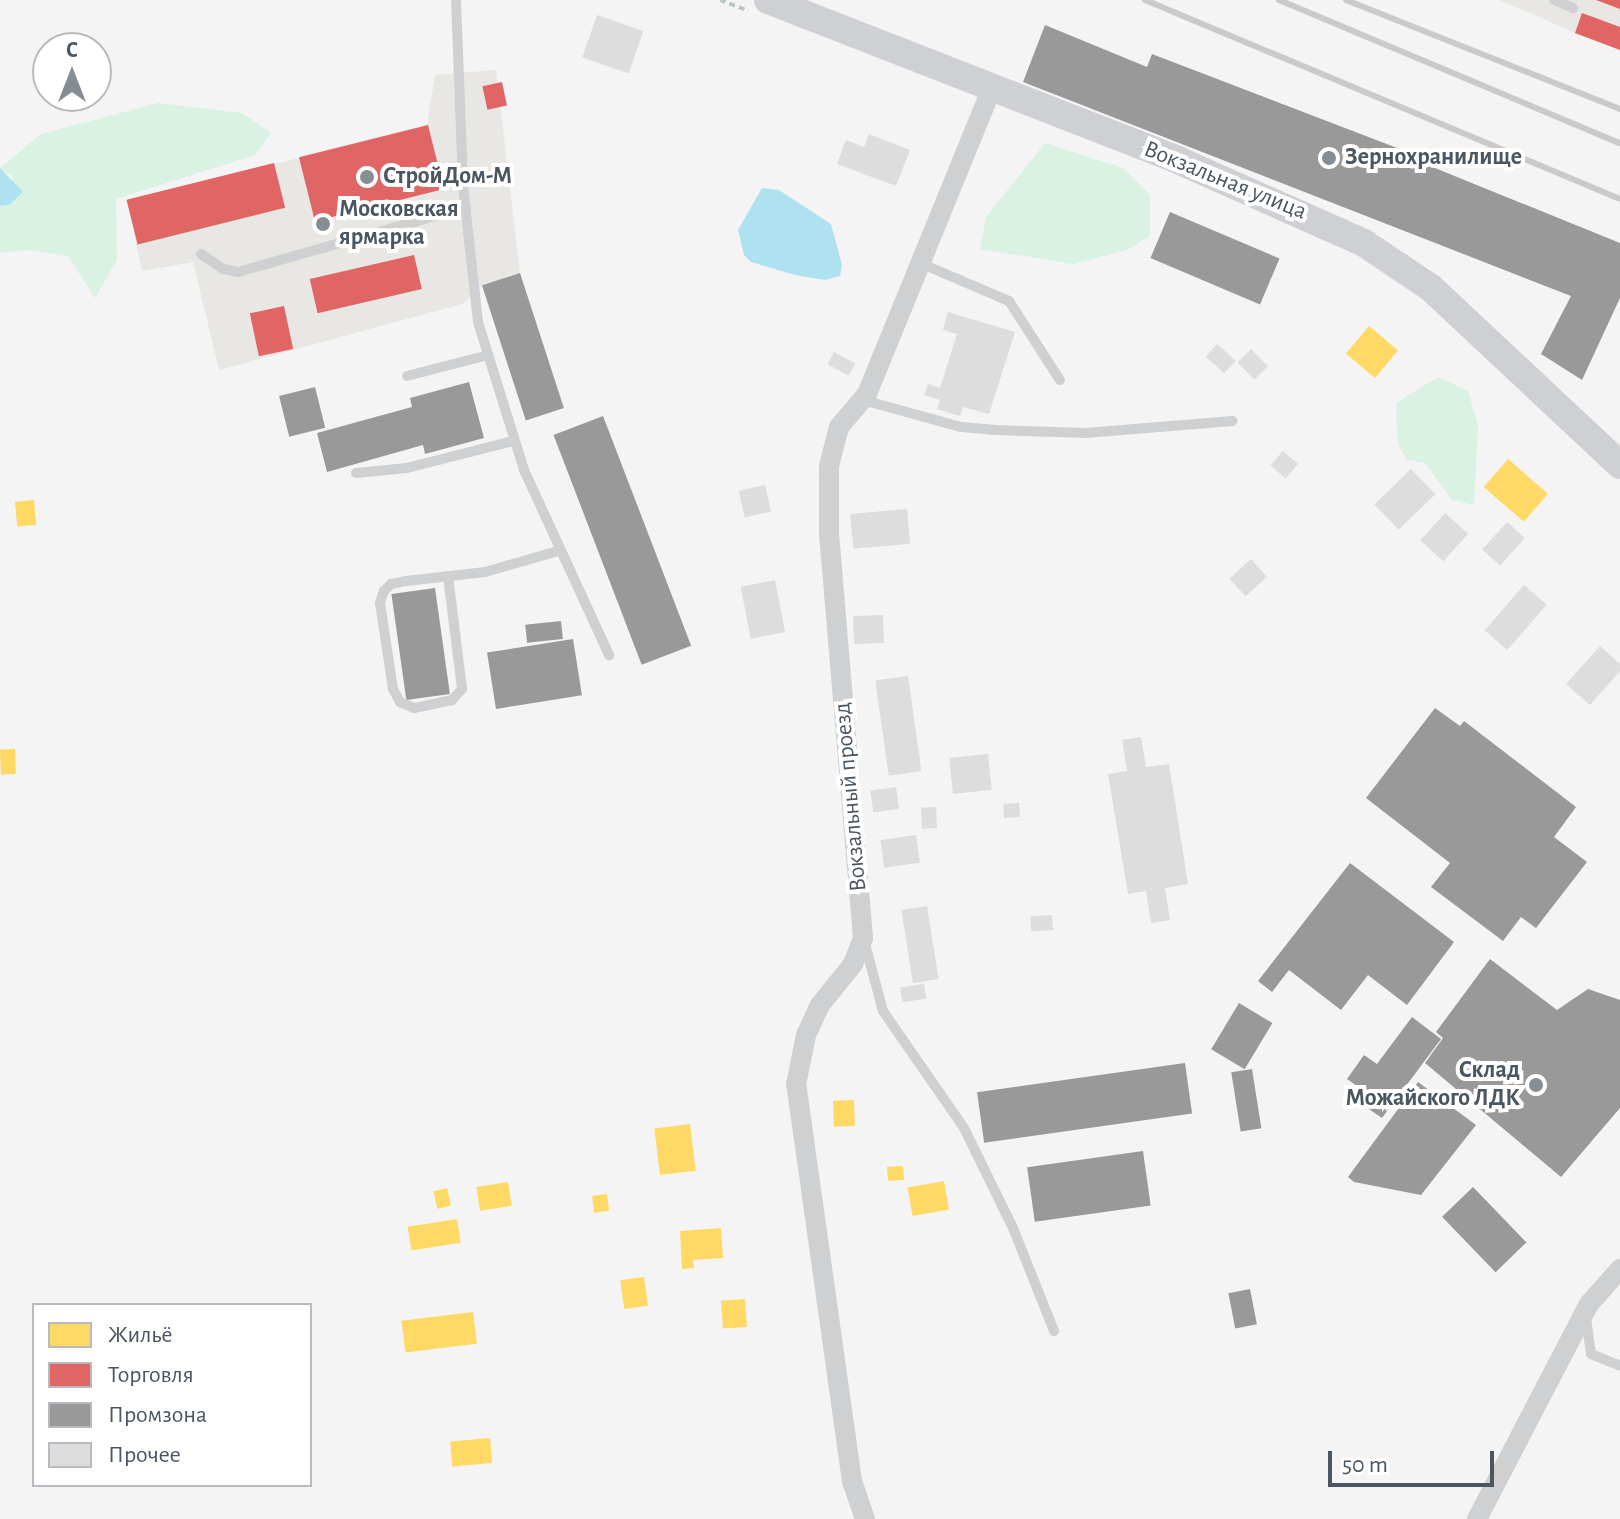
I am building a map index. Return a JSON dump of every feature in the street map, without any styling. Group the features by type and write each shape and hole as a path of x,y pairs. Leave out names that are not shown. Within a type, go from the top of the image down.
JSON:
{"main road":[{"name":"Вокзальная улица","path":"768,0 1319,219 1372,248 1448,303 1620,465"}],"street":[{"name":"Вокзальный проезд","path":"863,938 827,497 839,427 861,399 992,87"},
{"path":"863,938 853,964 820,1005 806,1035 796,1085 852,1481 865,1519"},
{"path":"1477,1519 1585,1312 1620,1269"}],"lane":[{"path":"456,0 473,294 513,441 609,655"},
{"path":"1554,0 1573,8"},
{"path":"201,254 223,269 238,272 466,207"},
{"path":"920,263 1009,301 1060,380"},
{"path":"407,376 488,355"},
{"path":"861,399 929,420 996,430 1086,433 1233,421"},
{"path":"356,473 407,468 513,441"},
{"path":"448,576 462,689 452,700 414,708 400,702 393,689 380,603 391,584 448,576 561,550"},
{"path":"863,938 883,1011 964,1128 1013,1228 1054,1331"},
{"path":"1585,1312 1591,1354 1620,1366"}],"shaded area":[{"path":"1500,0 1620,0 1620,50 1575,33"},
{"name":"Московская ярмарка","path":"496,70 520,273 482,285 462,304 219,370 193,262 142,271 127,202 427,125 435,75"}],"green space":[{"path":"158,103 242,113 271,133 255,155 116,199 117,260 95,298 68,256 26,250 0,253 0,206 9,205 13,177 0,168 41,134"},
{"path":"1045,143 1123,168 1150,195 1150,236 1127,250 1073,264 980,249 986,217"},
{"path":"1438,377 1468,391 1478,425 1474,505 1452,500 1425,463 1407,460 1398,445 1396,403"}],"water":[{"path":"0,168 23,192 9,205 0,206"},
{"path":"762,188 779,190 831,224 842,265 840,276 825,280 795,275 751,262 744,255 738,230"}],"building: Жильё":[{"path":"1369,326 1398,350 1375,378 1346,354"},
{"path":"1508,459 1548,494 1524,522 1484,487"},
{"path":"34,500 36,525 17,527 15,502"},
{"path":"15,749 16,774 1,775 0,750"},
{"path":"854,1100 855,1126 834,1127 833,1101"},
{"path":"690,1124 696,1171 660,1175 654,1128"},
{"path":"903,1166 904,1180 888,1181 887,1167"},
{"path":"944,1181 949,1210 913,1216 908,1187"},
{"path":"508,1182 512,1206 480,1211 476,1187"},
{"path":"447,1188 451,1206 437,1209 433,1191"},
{"path":"607,1194 609,1211 594,1213 592,1196"},
{"path":"457,1219 461,1243 411,1251 408,1227"},
{"path":"721,1228 723,1258 693,1260 694,1268 682,1269 680,1231"},
{"path":"644,1277 648,1306 624,1309 620,1280"},
{"path":"745,1299 747,1327 723,1329 721,1301"},
{"path":"473,1312 477,1344 405,1353 402,1321"},
{"path":"490,1438 492,1463 452,1466 450,1441"}],"building: Торговля":[{"path":"1596,0 1620,0 1620,9"},
{"path":"1582,13 1620,27 1620,50 1575,33"},
{"path":"502,82 507,105 487,110 482,86"},
{"path":"428,125 444,189 315,221 299,157"},
{"path":"274,163 285,208 138,244 127,200"},
{"path":"414,255 422,289 318,313 310,279"},
{"path":"284,306 293,349 259,356 250,313"}],"building: Промзона":[{"path":"1045,25 1147,67 1152,54 1431,161 1430,166 1620,243 1620,298 1582,380 1541,354 1571,296 1023,82"},
{"path":"1170,212 1280,258 1260,305 1150,258"},
{"path":"520,273 564,408 526,420 482,285"},
{"path":"469,382 484,438 425,454 423,445 327,472 317,433 412,407 410,398"},
{"path":"315,387 325,428 289,437 279,396"},
{"path":"603,416 691,646 642,665 554,435"},
{"path":"435,588 450,694 406,700 391,594"},
{"path":"561,621 563,639 527,643 525,625"},
{"path":"573,639 582,695 496,709 487,653"},
{"path":"1435,708 1460,726 1464,721 1576,807 1554,837 1587,862 1536,928 1521,917 1503,941 1431,887 1450,863 1366,798"},
{"path":"1350,863 1454,942 1407,1005 1368,975 1341,1010 1289,970 1272,992 1258,981"},
{"name":"Склад Можайского ЛДК","path":"1490,959 1557,1010 1588,989 1620,1000 1620,1108 1561,1177 1425,1063 1443,1038 1436,1032"},
{"path":"1239,1003 1272,1023 1245,1069 1211,1049"},
{"path":"1412,1017 1441,1039 1382,1118 1353,1098 1360,1088 1347,1079 1364,1055 1377,1064"},
{"path":"1185,1063 1192,1114 984,1143 977,1092"},
{"path":"1252,1069 1261,1128 1241,1132 1231,1072"},
{"path":"1418,1082 1476,1125 1421,1195 1354,1182 1348,1177"},
{"path":"1143,1151 1151,1205 1035,1222 1027,1167"},
{"path":"1473,1187 1526,1242 1496,1272 1442,1217"},
{"path":"1250,1289 1257,1324 1235,1329 1228,1293"}],"building: Прочее":[{"path":"597,15 643,31 629,74 582,58"},
{"path":"869,134 910,150 896,186 837,164 846,140 864,147"},
{"path":"948,312 1015,332 989,414 963,407 960,416 937,409 940,400 924,395 928,384 940,388 957,334 943,330"},
{"path":"1217,344 1236,361 1224,373 1206,357"},
{"path":"1251,349 1268,366 1255,379 1238,362"},
{"path":"834,352 855,363 849,376 827,364"},
{"path":"1283,451 1298,464 1286,478 1271,465"},
{"path":"1411,469 1435,494 1399,530 1374,504"},
{"path":"765,485 771,511 745,517 739,491"},
{"path":"907,509 910,544 853,549 850,514"},
{"path":"1445,513 1468,534 1443,561 1420,540"},
{"path":"1507,522 1525,538 1500,566 1482,549"},
{"path":"1251,559 1267,577 1246,596 1229,578"},
{"path":"775,580 785,632 751,639 741,587"},
{"path":"1524,585 1547,605 1507,650 1485,630"},
{"path":"883,615 884,643 854,644 853,616"},
{"path":"1600,646 1620,664 1620,671 1590,705 1566,684"},
{"path":"908,676 921,771 889,776 875,681"},
{"path":"1141,737 1146,767 1169,764 1188,884 1165,888 1170,920 1151,923 1146,891 1128,894 1108,774 1127,771 1122,740"},
{"path":"988,754 992,790 953,794 949,758"},
{"path":"896,787 899,809 873,812 870,791"},
{"path":"1019,803 1020,817 1004,818 1003,804"},
{"path":"936,807 937,828 922,829 921,808"},
{"path":"916,835 920,863 884,868 880,840"},
{"path":"927,906 939,979 913,983 901,910"},
{"path":"1052,915 1053,930 1031,931 1030,917"},
{"path":"924,984 926,999 902,1002 900,987"}],"railway":[{"path":"1145,0 1620,199"},
{"path":"1279,0 1620,143"},
{"path":"1346,0 1620,109"}],"place":[{"name":"Зернохранилище","path":"1329,158"},
{"name":"СтройДом-М","path":"367,177"},
{"name":"Московская ярмарка","path":"323,224"},
{"name":"Склад Можайского ЛДК","path":"1536,1085"}]}
